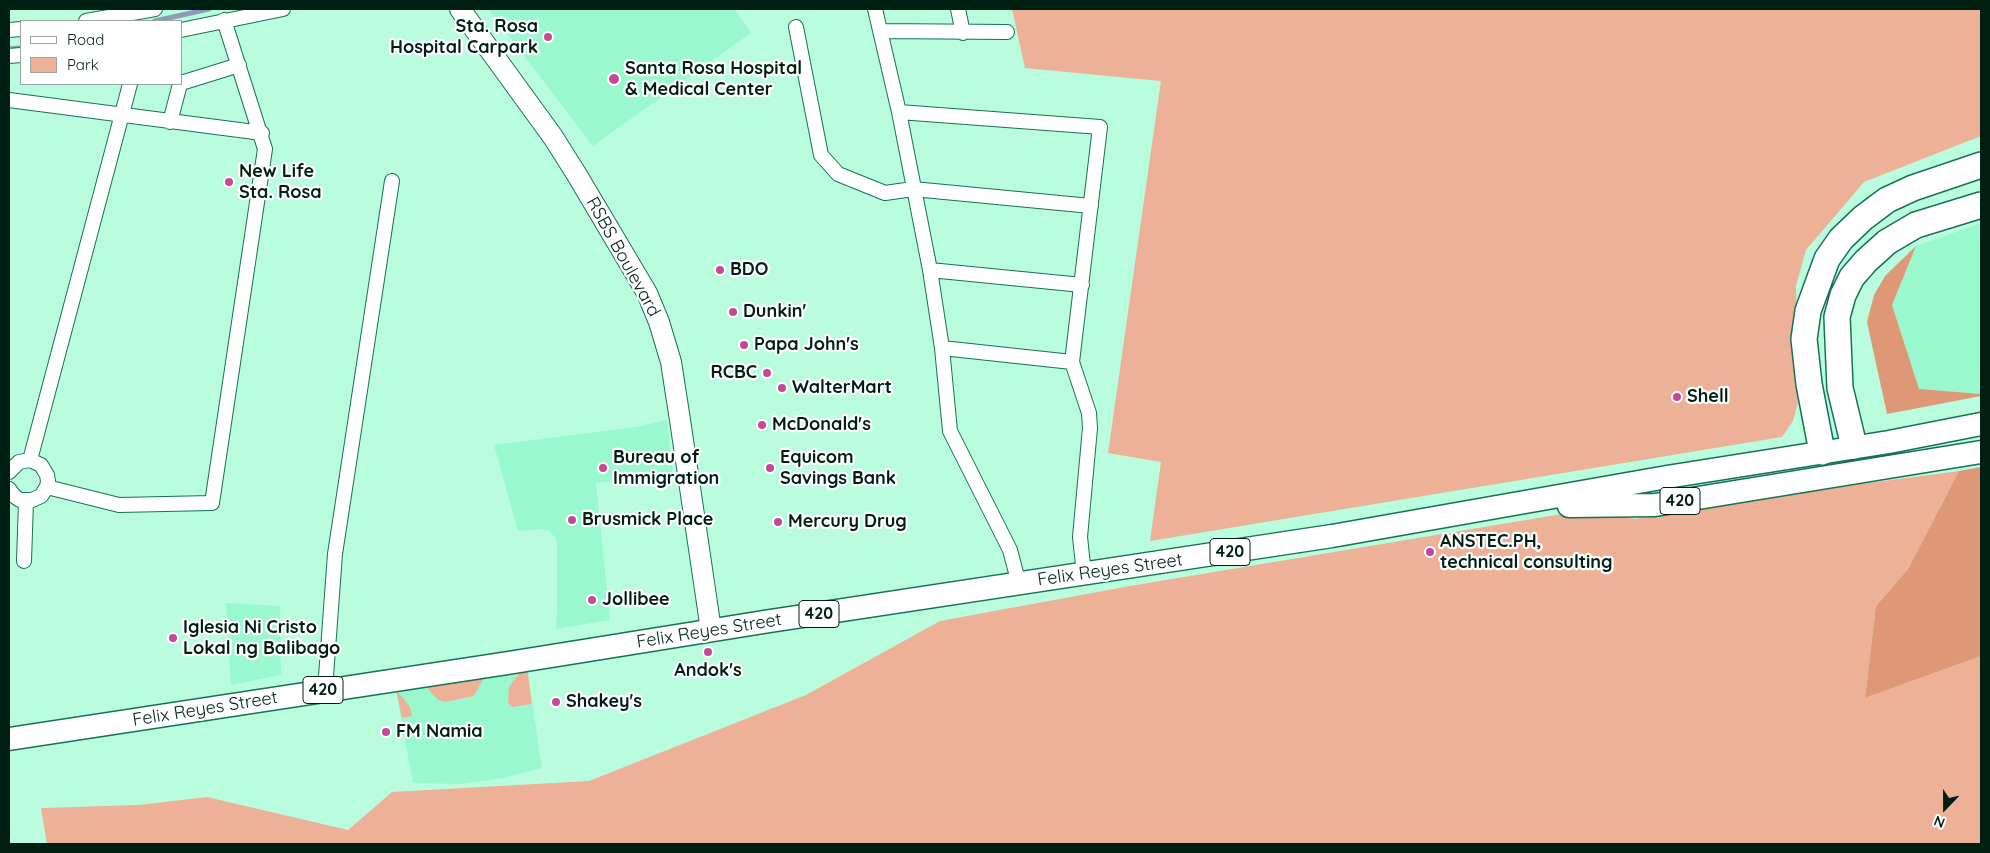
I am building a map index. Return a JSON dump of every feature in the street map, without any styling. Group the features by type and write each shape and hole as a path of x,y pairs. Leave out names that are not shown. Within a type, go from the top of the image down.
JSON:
{"highway":[{"path":"1822,452 1809,384 1804,339 1808,311 1828,259 1842,239 1863,218 1887,200 1913,188 1981,165"},
{"path":"1854,446 1840,388 1837,317 1843,296 1852,277 1887,242 1916,225 1981,205"}],"main road":[{"name":"420","path":"1822,452 1981,424"},
{"path":"1854,446 1859,472"},
{"name":"Felix Reyes Street","path":"9,739 1332,536 1822,452"},
{"path":"1822,452 1827,477"},
{"name":"420","path":"1859,472 1981,452"},
{"name":"Felix Reyes Street","path":"1498,508 1655,505 1859,472"}],"street":[{"path":"99,20 138,17 155,9"},
{"path":"182,30 283,9"},
{"name":"RSBS Boulevard","path":"460,9 563,152 643,286 659,322 671,362 711,630"},
{"path":"875,9 899,112 930,270 942,348 950,431 1010,550 1019,584"},
{"path":"958,9 963,33"},
{"path":"47,487 119,505 212,503 265,149 262,133 224,20"},
{"path":"796,27 821,154 838,174 885,193 913,188 1091,206"},
{"path":"880,31 1007,32"},
{"path":"182,82 239,64"},
{"path":"30,460 130,85"},
{"path":"170,122 179,85"},
{"path":"9,100 262,133"},
{"path":"899,112 1100,127 1072,362 1089,413 1090,428 1080,537 1084,574"},
{"path":"325,690 334,554 392,181"},
{"path":"930,270 1082,285"},
{"path":"942,348 1072,362"},
{"path":"9,472 19,462 30,460 41,465 47,475 47,487 41,496 26,501 14,496 9,489"},
{"path":"24,561 26,501"}],"shaded area":[{"name":"Santa Rosa Hospital & Medical Center","path":"488,9 735,9 751,33 593,146"},
{"path":"1981,223 1981,394 1919,390 1892,305 1916,246"},
{"path":"1916,246 1892,305 1919,389 1981,394 1981,396 1887,414 1867,322 1874,295 1885,276"},
{"path":"667,420 673,474 596,483 610,620 556,629 557,543 555,537 549,531 540,529 518,531 494,445 636,427"},
{"path":"1981,467 1981,656 1865,698 1876,606 1908,569 1959,471"},
{"path":"226,603 280,606 281,675 231,685"},
{"path":"527,667 542,768 503,778 461,784 413,783 395,685"}],"green space":[{"path":"1012,9 1981,9 1981,136 1864,182 1806,250 1796,286 1799,398 1793,421 1782,437 1150,541 1161,462 1108,453 1161,81 1025,68"},
{"path":"1959,471 1908,569 1876,606 1865,698 1981,656 1981,844 47,844 41,808 139,805 207,797 348,830 392,792 589,781 806,695 940,621 1130,586 1586,510 1635,519 1824,489"},
{"path":"527,669 532,704 512,707 508,703 509,687 520,672"},
{"path":"485,676 474,696 445,702 438,700 424,684"},
{"path":"396,689 410,707 412,716 402,718"}],"waterway":[{"path":"160,20 209,9"},
{"path":"9,49 20,48"}],"place":[{"name":"Sta. Rosa Hospital Carpark","path":"548,37"},
{"name":"Santa Rosa Hospital & Medical Center","path":"614,79"},
{"name":"New Life Sta. Rosa","path":"229,182"},
{"name":"BDO","path":"720,270"},
{"name":"Dunkin'","path":"733,312"},
{"name":"Papa John's","path":"744,345"},
{"name":"RCBC","path":"767,373"},
{"name":"WalterMart","path":"782,388"},
{"name":"Shell","path":"1677,397"},
{"name":"McDonald's","path":"762,425"},
{"name":"Bureau of Immigration","path":"603,468"},
{"name":"Equicom Savings Bank","path":"770,468"},
{"name":"Brusmick Place","path":"572,520"},
{"name":"Mercury Drug","path":"778,522"},
{"name":"ANSTEC.PH, technical consulting","path":"1430,552"},
{"name":"Jollibee","path":"592,600"},
{"name":"Iglesia Ni Cristo Lokal ng Balibago","path":"173,638"},
{"name":"Andok's","path":"708,652"},
{"name":"Shakey's","path":"556,702"},
{"name":"FM Namia","path":"386,732"}]}
